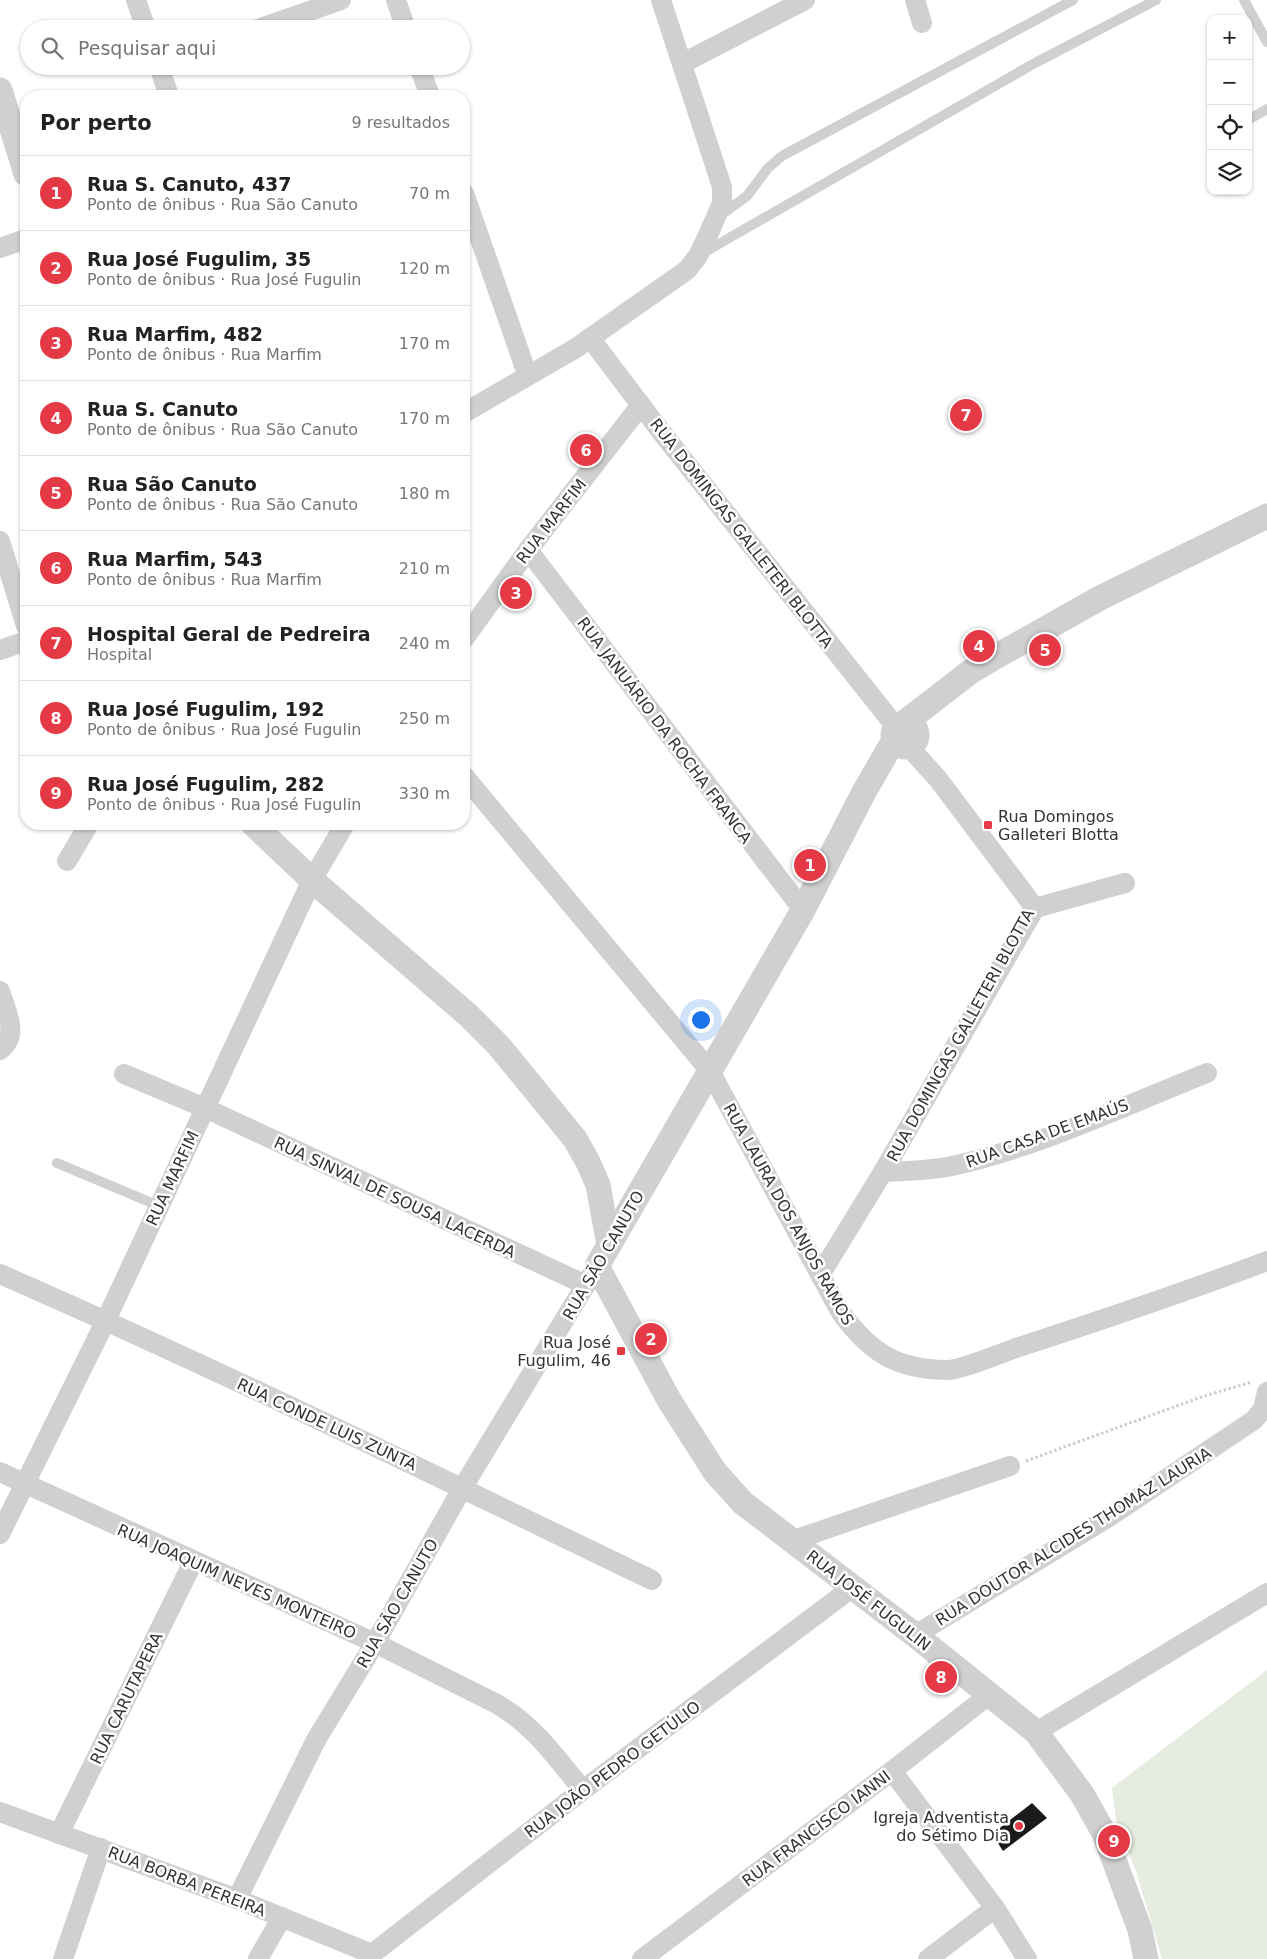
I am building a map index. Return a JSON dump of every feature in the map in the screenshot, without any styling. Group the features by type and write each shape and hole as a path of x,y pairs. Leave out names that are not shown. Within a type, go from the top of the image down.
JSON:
{"street":[{"path":"136,0 143,20"},
{"path":"284,20 341,0"},
{"path":"396,0 403,20"},
{"path":"470,409 590,338 692,263 722,203 722,187 661,0"},
{"path":"683,64 804,0"},
{"path":"915,0 922,23"},
{"path":"161,75 167,90"},
{"path":"422,75 428,90"},
{"path":"1,97 20,156"},
{"path":"470,210 527,374"},
{"path":"0,248 20,240"},
{"name":"RUA DOMINGAS GALLETERI BLOTTA","path":"590,338 641,405 938,778 1035,908 883,1172 820,1275"},
{"name":"RUA MARFIM","path":"470,631 528,550 641,405"},
{"name":"RUA SÃO CANUTO","path":"237,1899 316,1740 375,1644 463,1488 591,1276 710,1071 803,910 864,792 906,738 970,672 1100,598 1267,516"},
{"path":"0,541 20,606"},
{"name":"RUA JANUÁRIO DA ROCHA FRANCA","path":"528,550 803,910"},
{"path":"0,650 20,643"},
{"name":"RUA LAURA DOS ANJOS RAMOS","path":"470,783 710,1071 841,1314 859,1337 883,1356 905,1365 948,1370 1182,1294 1267,1262"},
{"path":"67,861 85,830"},
{"path":"259,830 312,880 468,1015 499,1046 576,1139 598,1185 609,1244"},
{"name":"RUA MARFIM","path":"0,1534 106,1320 312,880 341,830"},
{"path":"1035,908 1125,883"},
{"path":"0,992 11,1025 11,1036 8,1043 0,1050"},
{"name":"RUA CASA DE EMAÚS","path":"883,1172 949,1167 979,1159 1039,1139 1207,1073"},
{"name":"RUA SINVAL DE SOUSA LACERDA","path":"124,1074 591,1276"},
{"name":"RUA CONDE LUIS ZUNTA","path":"0,1274 106,1320 463,1488 652,1580"},
{"name":"RUA JOSÉ FUGULIN","path":"591,1276 716,1472 743,1503 915,1635 1036,1732 1082,1794 1104,1832 1140,1930 1146,1959"},
{"name":"RUA DOUTOR ALCIDES THOMAZ LAURIA","path":"915,1635 1109,1517 1254,1420 1263,1410 1262,1386"},
{"path":"791,1541 1010,1466"},
{"name":"RUA JOAQUIM NEVES MONTEIRO","path":"0,1472 375,1644 511,1712 536,1732 583,1790"},
{"name":"RUA CARUTAPERA","path":"59,1834 193,1562"},
{"name":"RUA JOÃO PEDRO GETÚLIO","path":"372,1957 583,1790 854,1588"},
{"path":"1036,1732 1267,1593"},
{"name":"RUA FRANCISCO IANNI","path":"642,1959 892,1771 989,1695"},
{"path":"892,1771 995,1908 1027,1959"},
{"name":"RUA BORBA PEREIRA","path":"0,1812 237,1899 372,1957"},
{"path":"63,1959 101,1848"},
{"path":"928,1959 995,1908"},
{"path":"258,1959 282,1917"}],"lane":[{"path":"715,218 747,196 768,168 782,156 1073,0"},
{"path":"692,263 1035,62 1156,0"},
{"path":"1244,0 1267,42"},
{"path":"1252,118 1267,109"},
{"path":"57,1163 159,1206"}],"path":[{"path":"1010,1466 1204,1396 1262,1386"}],"shaded area":[{"path":"1267,1670 1267,1959 1162,1959 1137,1874 1116,1819 1112,1788"}],"building":[{"name":"Igreja Adventista do Sétimo Dia","path":"1032,1803 1047,1818 1003,1851 992,1834"}],"place":[{"name":"Hospital Geral de Pedreira","path":"966,415"},
{"name":"Rua Marfim, 543","path":"586,450"},
{"name":"Rua Marfim, 482","path":"516,593"},
{"name":"Rua S. Canuto","path":"979,646"},
{"name":"Rua São Canuto","path":"1045,650"},
{"name":"Rua Domingos Galleteri Blotta","path":"988,825"},
{"name":"Rua S. Canuto, 437","path":"810,865"},
{"name":"Rua José Fugulim, 35","path":"651,1339"},
{"name":"Rua José Fugulim, 46","path":"621,1351"},
{"name":"Rua José Fugulim, 192","path":"941,1677"},
{"name":"Igreja Adventista do Sétimo Dia","path":"1019,1826"},
{"name":"Rua José Fugulim, 282","path":"1114,1841"}]}
